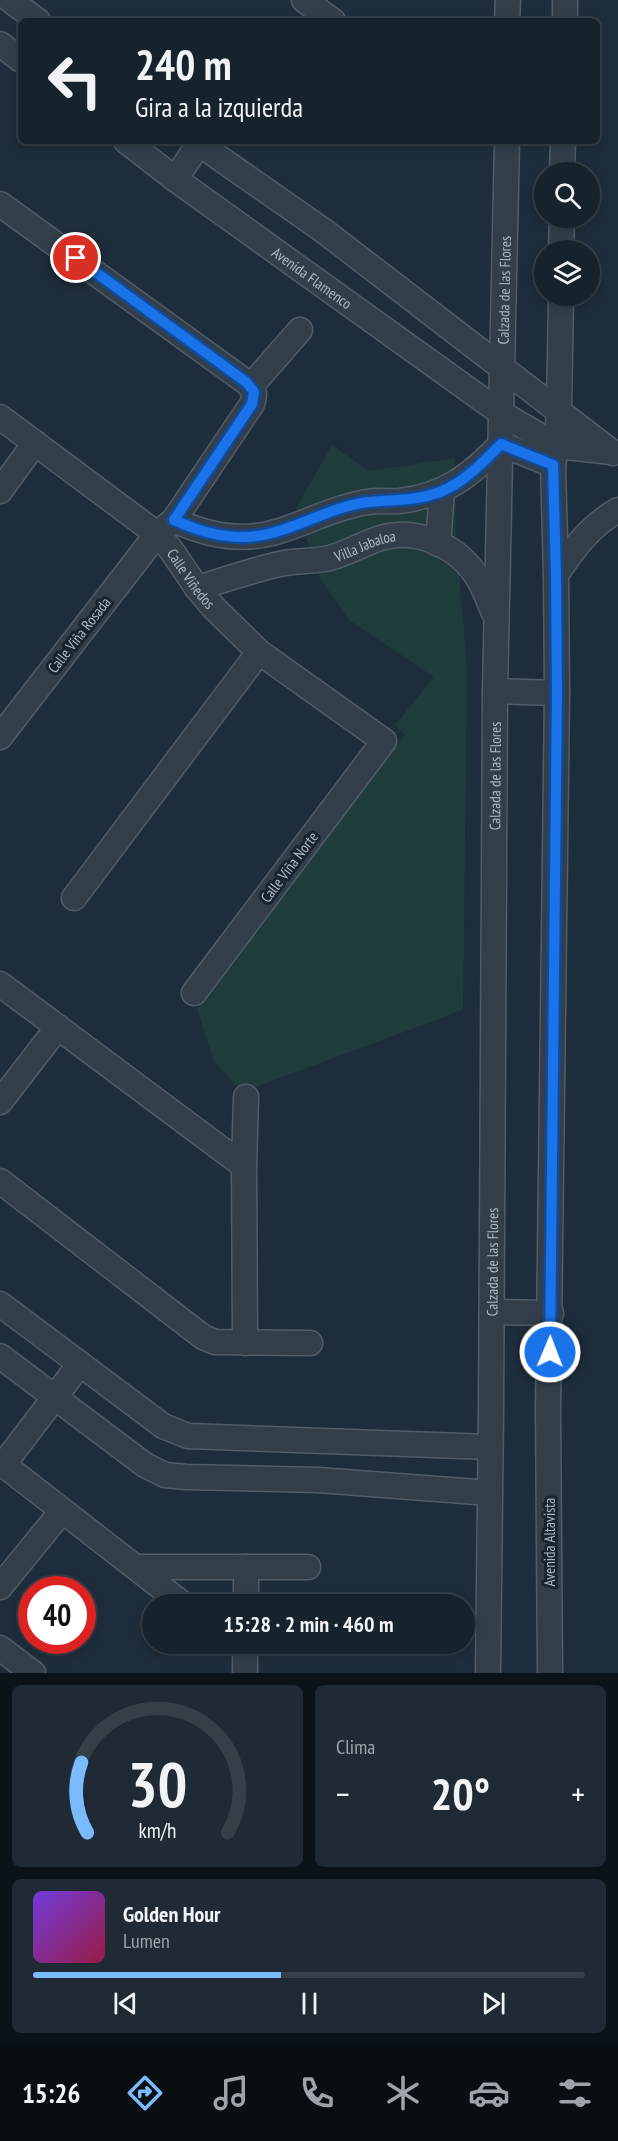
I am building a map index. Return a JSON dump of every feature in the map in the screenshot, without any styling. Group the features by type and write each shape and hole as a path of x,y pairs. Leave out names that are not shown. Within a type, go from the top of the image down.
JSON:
{"street":[{"path":"10,0 34,18"},
{"path":"304,0 329,18"},
{"path":"333,0 333,18"},
{"path":"507,18 508,0"},
{"path":"565,0 565,18"},
{"path":"0,44 18,58"},
{"name":"Avenida Flamenco","path":"130,144 175,179 501,413 555,456"},
{"path":"175,179 196,144"},
{"path":"200,144 324,231 615,454"},
{"name":"Calzada de las Flores","path":"490,1448 495,691 507,144"},
{"path":"562,162 563,144"},
{"path":"0,204 253,392"},
{"path":"492,1312 550,1313 557,693 555,456 559,410 561,306"},
{"name":"Calle Viña Rosada","path":"0,736 166,527 252,404 253,392 300,330"},
{"name":"Calle Viñedos","path":"0,417 35,443 166,527 172,551 197,588 259,652 384,741"},
{"path":"0,491 35,443"},
{"path":"166,527 232,537 272,533 320,514 367,502 421,498 442,491 463,479 501,444 555,456 615,454"},
{"path":"438,544 442,491"},
{"path":"556,575 575,546 591,529 618,510"},
{"name":"Villa Jabaloa","path":"197,588 282,564 348,553 379,539 398,534 414,535 438,544 467,566 478,579 496,618"},
{"path":"232,537 235,557 232,577"},
{"path":"74,898 259,652"},
{"path":"495,691 557,693"},
{"name":"Calle Viña Norte","path":"194,993 384,741"},
{"path":"0,984 244,1166"},
{"path":"0,1102 58,1027"},
{"path":"245,1343 246,1097"},
{"path":"0,1181 203,1337 215,1341 245,1343 310,1343"},
{"path":"0,1304 163,1426 189,1436 490,1448 488,1673"},
{"name":"Avenida Altavista","path":"550,1313 548,1410 550,1673"},
{"path":"0,1356 145,1465 165,1475 318,1480 490,1493"},
{"path":"80,1364 2,1463 170,1594"},
{"path":"0,1587 62,1511"},
{"path":"136,1567 308,1567"},
{"path":"246,1567 246,1594"},
{"path":"0,1648 33,1673"}],"green space":[{"path":"332,445 368,471 455,458 456,535 467,670 463,1010 242,1092 214,1061 197,1009 405,735 395,725 434,677 349,620 320,578 296,508"}],"route":[{"path":"76,258 246,382 254,392 255,397 252,404 174,520 190,528 232,537 253,536 272,533 320,514 367,502 421,498 442,491 463,479 482,464 501,444 553,465 557,693 550,1352"}]}
